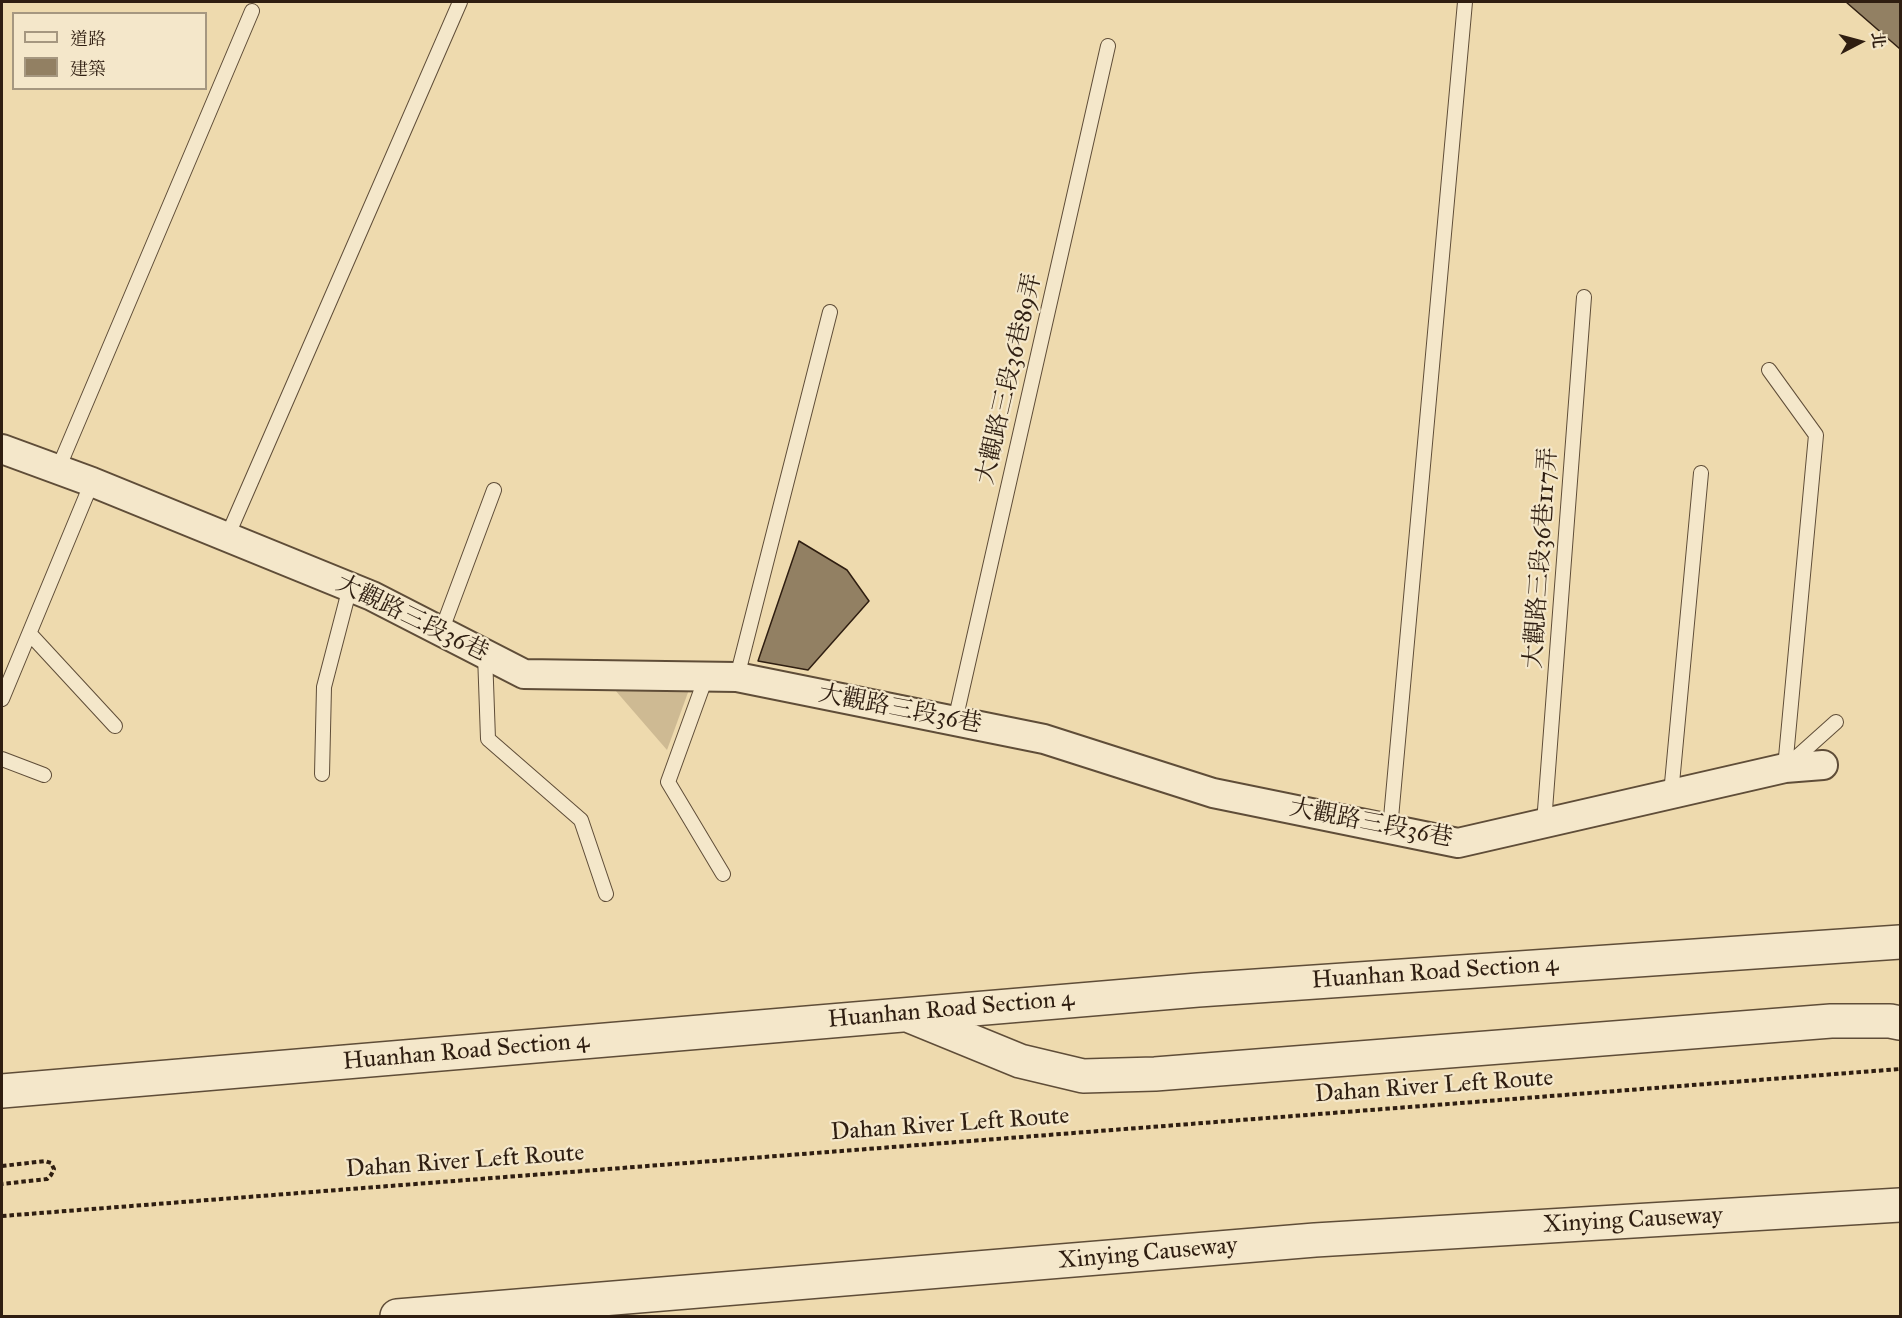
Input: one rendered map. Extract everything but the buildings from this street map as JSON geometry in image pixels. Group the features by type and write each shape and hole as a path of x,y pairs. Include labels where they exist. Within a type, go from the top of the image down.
{"street":[{"name":"大觀路三段36巷","path":"2,449 93,482 372,596 524,674 737,677 1044,739 1213,793 1458,843 1785,768 1823,765"},
{"name":"Huanhan Road Section 4","path":"2,1091 1209,989 1900,942"},
{"path":"906,1014 1020,1061 1083,1076 1155,1074 1831,1021 1900,1023"},
{"name":"Xinying Causeway","path":"397,1317 1315,1240 1900,1205"}],"lane":[{"path":"227,537 460,2"},
{"path":"1390,829 1465,2"},
{"path":"58,469 252,10"},
{"name":"大觀路三段36巷89弄","path":"955,721 1108,46"},
{"name":"大觀路三段36巷117弄","path":"1544,823 1584,297"},
{"path":"737,677 830,312"},
{"path":"1769,370 1816,435 1785,768"},
{"path":"1671,794 1701,473"},
{"path":"2,699 93,482"},
{"path":"441,632 494,490"},
{"path":"322,774 324,687 350,587"},
{"path":"30,634 115,726"},
{"path":"485,654 488,739 581,820 606,894"},
{"path":"706,677 668,782 723,874"},
{"path":"1785,768 1836,722"},
{"path":"2,759 44,775"}],"path":[{"name":"Dahan River Left Route","path":"2,1216 1900,1069"},
{"path":"2,1166 45,1161 51,1163 54,1169 47,1179 2,1184"}],"shaded area":[{"path":"690,687 667,750 615,690"}]}
